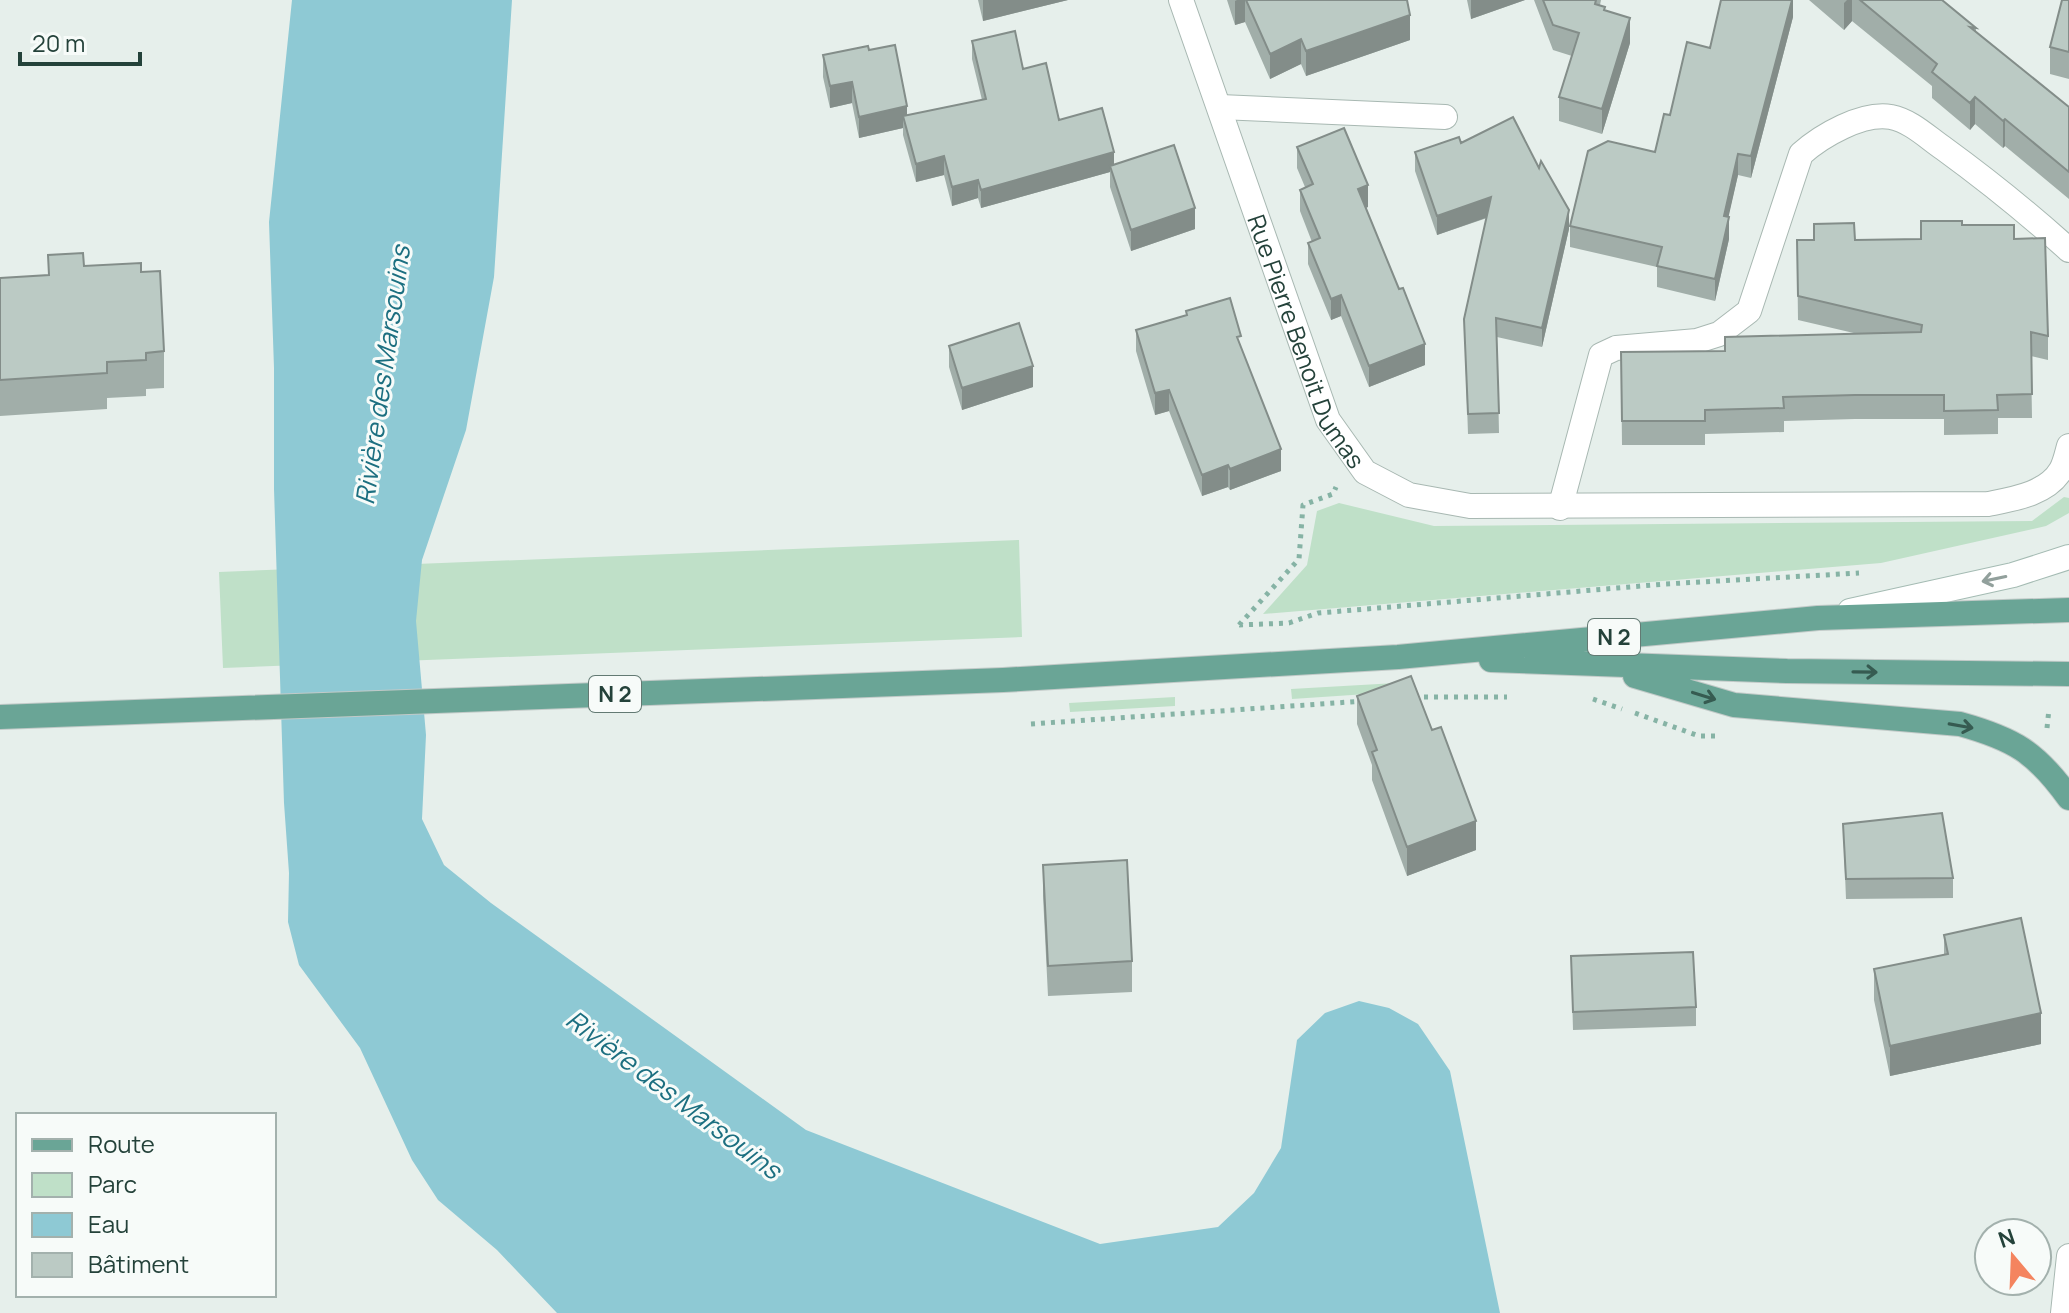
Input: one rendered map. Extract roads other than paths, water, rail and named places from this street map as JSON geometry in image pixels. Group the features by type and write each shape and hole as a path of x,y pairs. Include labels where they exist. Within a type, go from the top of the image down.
{"main road":[{"name":"N 2","path":"0,717 1003,680 1409,656 1818,618 2069,610"},
{"name":"N 2","path":"1409,656 1602,666 2069,674"},
{"path":"1602,666 1734,705 1960,724 1997,734 2030,753 2052,774 2069,798"}],"street":[{"name":"Rue Pierre Benoit Dumas","path":"1181,0 1328,420 1365,472 1409,495 1470,506 1560,508 1988,504 2031,493 2054,479 2062,469 2069,446"},
{"path":"1220,107 1445,117"},
{"path":"1560,508 1601,355 1616,348 1697,341 1719,334 1749,311 1801,154 1815,141 1836,129 1886,116 1905,120 1981,175 2069,250"},
{"path":"1818,618 2013,575 2069,557"},
{"path":"2063,1313 2069,1256"}],"water":[{"name":"Rivière des Marsouins","path":"292,0 512,0 494,277 466,430 422,560 416,621 426,735 422,819 444,865 491,903 806,1130 1100,1244 1218,1227 1254,1193 1281,1148 1297,1040 1325,1013 1359,1001 1389,1008 1418,1024 1450,1071 1500,1313 557,1313 497,1250 438,1200 412,1160 360,1048 299,965 288,922 269,222"}]}
